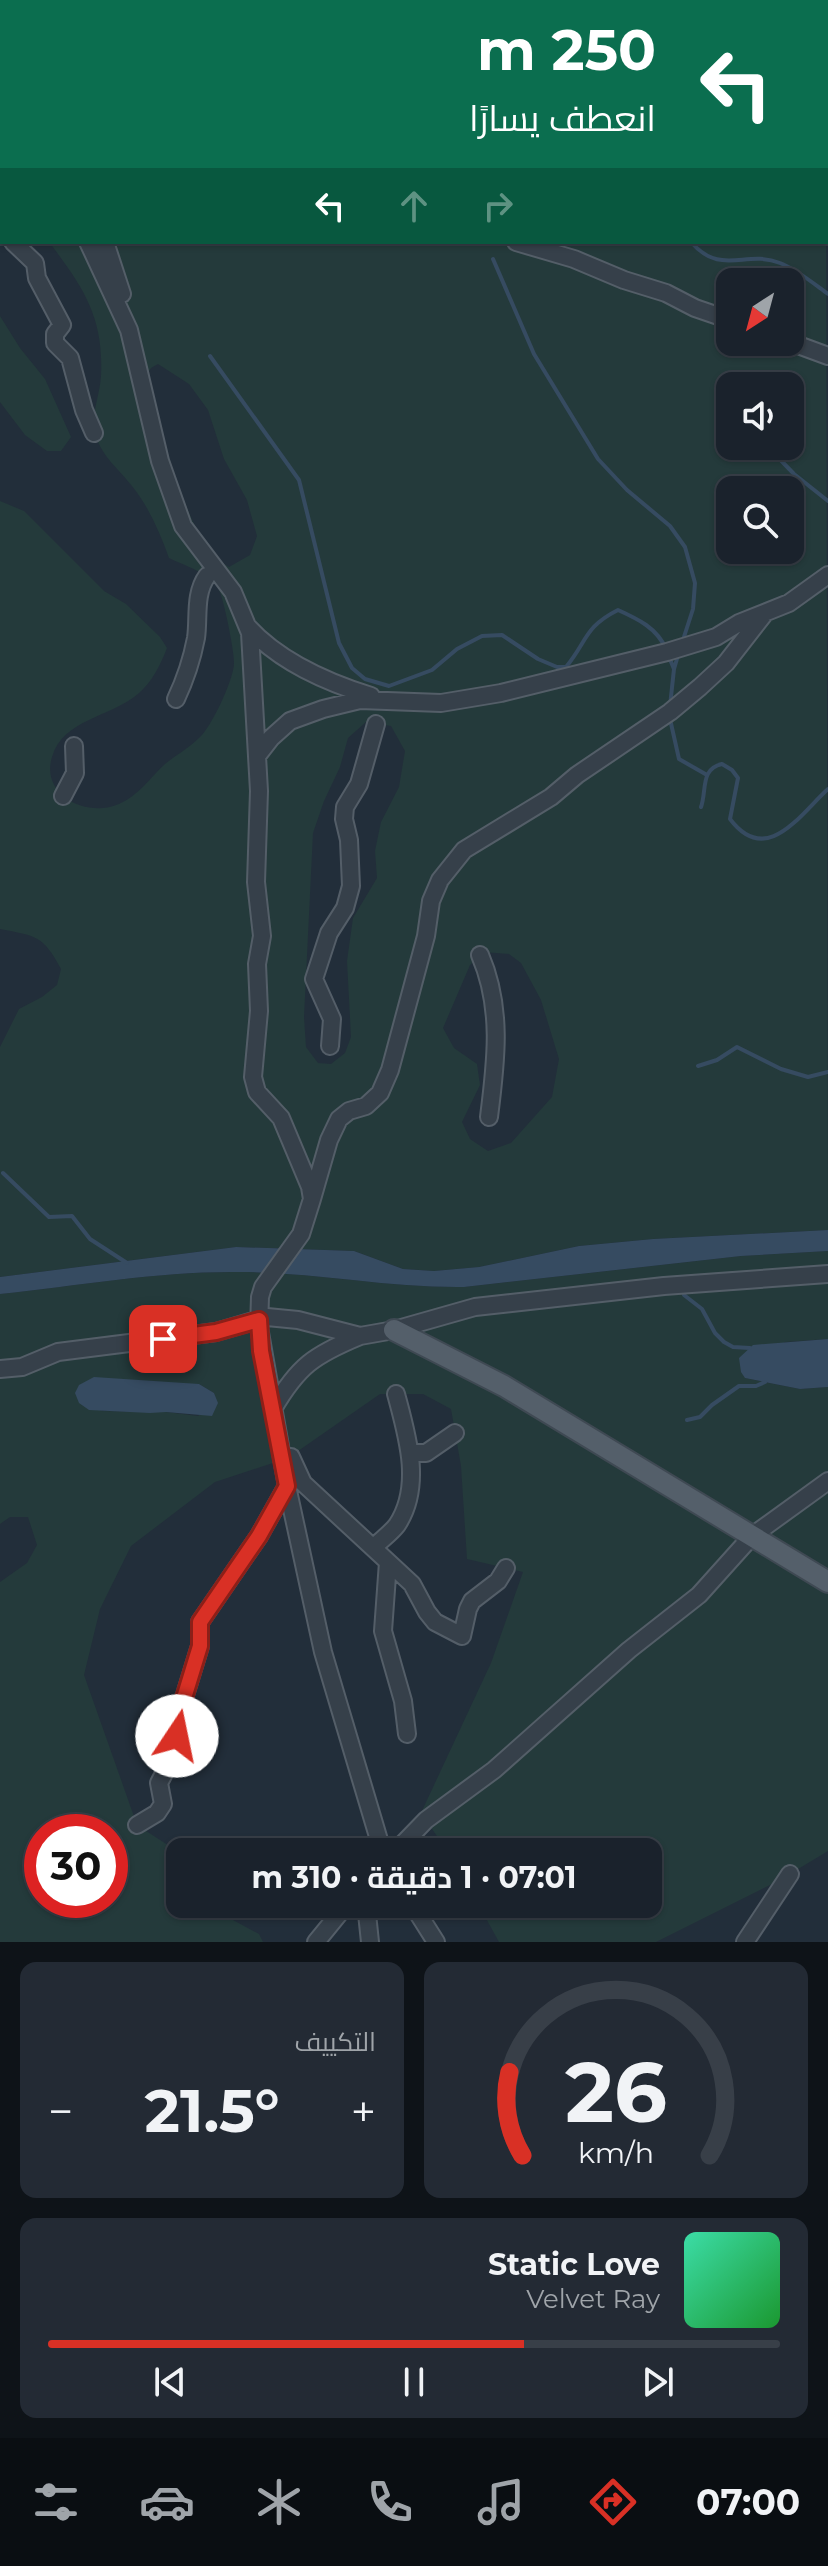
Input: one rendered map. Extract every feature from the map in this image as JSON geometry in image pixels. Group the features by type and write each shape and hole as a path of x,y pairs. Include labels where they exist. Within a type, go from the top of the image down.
{"main road":[{"path":"394,1330 504,1386 828,1582"}],"street":[{"path":"15,244 35,263 37,278 62,325 55,334 55,343 70,358 84,410 94,433"},
{"path":"89,244 129,330 160,461 183,526 233,592 248,627 253,661 259,791 256,882 262,936 257,964 259,1011 253,1077 257,1092 281,1118 310,1187 312,1199"},
{"path":"106,244 123,299 122,317"},
{"path":"523,244 574,259 716,315"},
{"path":"804,347 828,356"},
{"path":"257,756 290,721 323,709 360,700 441,703 559,680 716,637 739,623 789,603 828,575"},
{"path":"176,699 186,678 196,640 199,592 207,576"},
{"path":"378,1838 323,1652 287,1486 261,1351 259,1320 263,1287 301,1234 329,1140 339,1119 349,1111 366,1106 380,1093 390,1070 426,936 431,901 440,880 464,850 551,797 577,775 670,712 726,663 765,613"},
{"path":"248,627 265,645 294,663 354,691 388,702"},
{"path":"330,1046 332,1019 314,979 329,933 345,908 351,886 345,807 359,784 376,724"},
{"path":"63,796 75,773 74,746"},
{"path":"480,955 497,1025 497,1061 489,1117"},
{"path":"273,1409 304,1365 320,1354 360,1336 394,1330 475,1307 664,1286 828,1274"},
{"path":"0,1369 22,1367 58,1352 216,1332 267,1317 298,1320 360,1336"},
{"path":"374,1547 396,1527 409,1497 410,1453 396,1394"},
{"path":"410,1453 426,1453 455,1433"},
{"path":"291,1457 303,1483 412,1584 435,1622 462,1636 472,1601 498,1581 506,1568"},
{"path":"409,1838 426,1820 494,1770 629,1650 699,1595 752,1536 828,1481"},
{"path":"137,1825 157,1813 163,1804 159,1783 169,1764 181,1708 200,1646 200,1622 259,1536 287,1486"},
{"path":"388,1562 383,1631 403,1701 407,1734"},
{"path":"745,1942 790,1874"},
{"path":"316,1942 336,1918"},
{"path":"367,1918 370,1942"},
{"path":"421,1918 436,1942"}],"green space":[{"path":"50,244 826,244 828,1230 579,1246 479,1267 434,1271 403,1269 354,1251 236,1247 0,1277 0,1047 19,1009 57,985 61,969 49,949 37,939 0,929 0,501 24,511 104,591 126,604 167,648 155,673 138,694 77,726 58,744 50,771 53,783 69,800 81,806 107,808 126,801 138,791 204,732 227,690 234,662 219,590 204,575 169,558 144,503 99,445 94,423 100,383 99,336 81,289","holes":["158,364 189,384 208,410 224,459 247,500 257,536 250,555 229,567 213,554 199,534 177,481 145,378 151,368","366,722 391,726 405,751 399,787 381,822 375,851 377,878 353,918 347,961 351,1037 345,1053 331,1064 318,1063 306,1047 304,1017 313,833 340,767 348,738","483,952 509,954 521,963 541,1000 559,1059 552,1097 511,1143 488,1151 470,1139 462,1122 480,1085 477,1064 454,1048 443,1028 470,965"]},
{"path":"0,316 45,379 71,437 61,451 47,451 25,435 0,402"},
{"path":"828,1251 828,1339 785,1342 745,1378 800,1389 828,1387 828,1851 780,1880 656,1942 499,1942 486,1918 662,1918 662,1838 438,1838 421,1813 491,1663 523,1572 467,1559 461,1466 451,1409 423,1394 380,1394 288,1458 215,1482 131,1546 100,1609 84,1675 137,1825 166,1844 166,1918 229,1918 259,1934 263,1942 0,1942 0,1582 27,1563 37,1545 28,1517 10,1517 0,1524 0,1294 145,1277 232,1272 464,1287 741,1256","holes":["199,1384 214,1393 217,1403 198,1416 100,1411"]}],"water":[{"path":"828,1230 828,1251 741,1256 464,1287 232,1272 145,1277 0,1294 0,1277 236,1247 354,1251 403,1269 434,1271 479,1267 579,1246"},
{"path":"828,1339 828,1387 800,1389 745,1378 741,1372 739,1358 753,1345"},
{"path":"94,1377 199,1384 214,1393 218,1403 212,1416 89,1410 79,1403 75,1393 79,1385"}],"waterway":[{"path":"693,244 713,258 780,263 828,294"},
{"path":"493,259 534,354 598,459 627,490 670,526 685,547 695,583 693,609 682,643"},
{"path":"210,356 299,480 339,643 352,668 365,679 389,686 432,670 457,649 482,636 502,635 538,659 557,667 566,667 592,629 618,610 652,630 666,649"},
{"path":"780,460 828,501"},
{"path":"670,706 679,652"},
{"path":"669,657 674,669"},
{"path":"670,719 679,759 707,775"},
{"path":"701,807 707,775 722,764 738,778 730,819 744,833 757,838 770,837 783,831 828,789"},
{"path":"698,1066 717,1060 737,1047 781,1069 808,1077 828,1072"},
{"path":"3,1173 49,1217 72,1216 90,1239 127,1263"},
{"path":"684,1295 702,1309 715,1333 724,1342 733,1347 750,1348"},
{"path":"687,1420 700,1417 739,1386 756,1386 765,1382"}],"route":[{"path":"163,1339 216,1332 259,1320 261,1351 287,1486 259,1536 200,1622 200,1646 181,1708 177,1736"}]}
